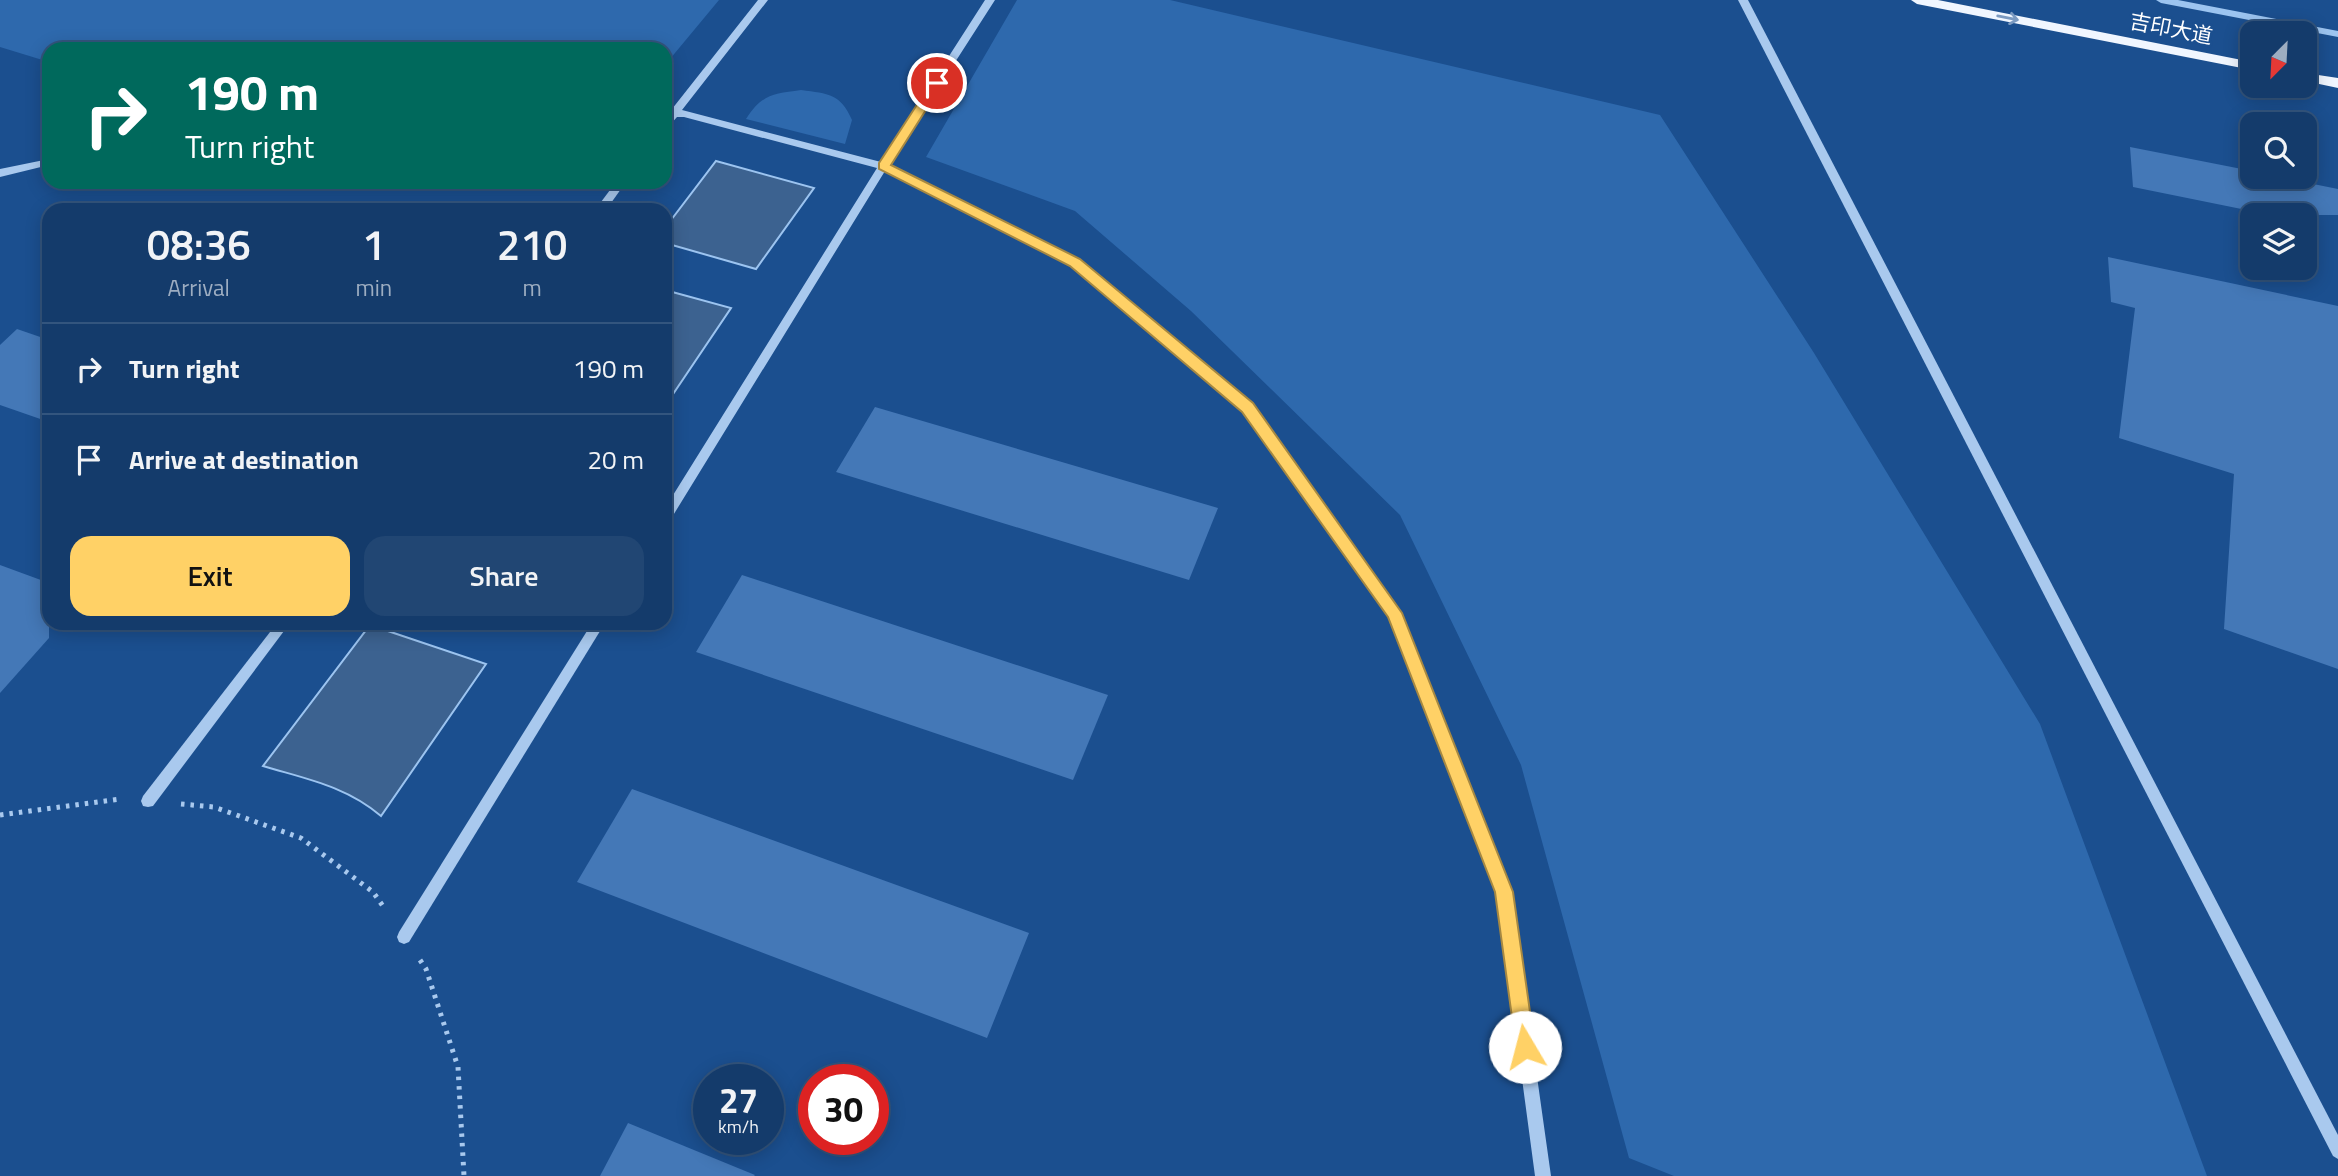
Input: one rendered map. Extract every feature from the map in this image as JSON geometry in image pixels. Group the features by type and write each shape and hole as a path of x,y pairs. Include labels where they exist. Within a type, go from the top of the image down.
{"main road":[{"name":"吉印大道","path":"1917,0 2240,64"},
{"path":"2317,79 2338,83"}],"street":[{"path":"672,111 763,0"},
{"path":"672,507 883,166 990,0"},
{"path":"1743,0 2338,1151"},
{"path":"672,113 883,166 1075,262 1247,408 1394,613 1504,892 1543,1176"},
{"path":"0,173 42,164"},
{"path":"148,801 280,630"},
{"path":"404,937 595,630"}],"path":[{"path":"0,815 115,798 214,807 301,838 373,892 426,969 458,1067 464,1176"}],"shaded area":[{"path":"0,0 719,0 672,57 672,42 42,42 42,60 0,47"},
{"path":"1017,0 1170,0 1660,115 1814,353 2040,724 2207,1176 1674,1176 1629,1158 1521,765 1400,515 1191,311 1075,211 926,157"},
{"path":"801,90 832,96 843,104 852,120 845,144 746,119 763,100"},
{"path":"716,161 814,188 756,269 672,245 672,219"},
{"path":"672,292 731,308 672,396"},
{"path":"366,630 385,630 486,664 381,816 340,790 263,766"}],"building":[{"path":"2130,147 2240,169 2240,189 2317,189 2317,185 2338,189 2338,215 2317,215 2317,203 2240,203 2240,209 2133,187"},
{"path":"2108,257 2338,306 2338,669 2224,629 2234,474 2119,438 2135,308 2111,302"},
{"path":"17,329 42,338 42,420 0,405 0,345"},
{"path":"875,407 1218,508 1189,580 836,472"},
{"path":"0,565 42,580 42,630 49,630 49,638 0,693"},
{"path":"742,575 1108,695 1073,780 696,652"},
{"path":"632,789 1029,933 987,1038 577,882"},
{"path":"628,1123 693,1150 693,1155 706,1155 755,1175 754,1176 600,1176"}],"waterway":[{"path":"2161,0 2338,34"}],"route":[{"path":"937,83 883,166 1075,262 1247,408 1394,613 1504,892 1525,1047"}]}
